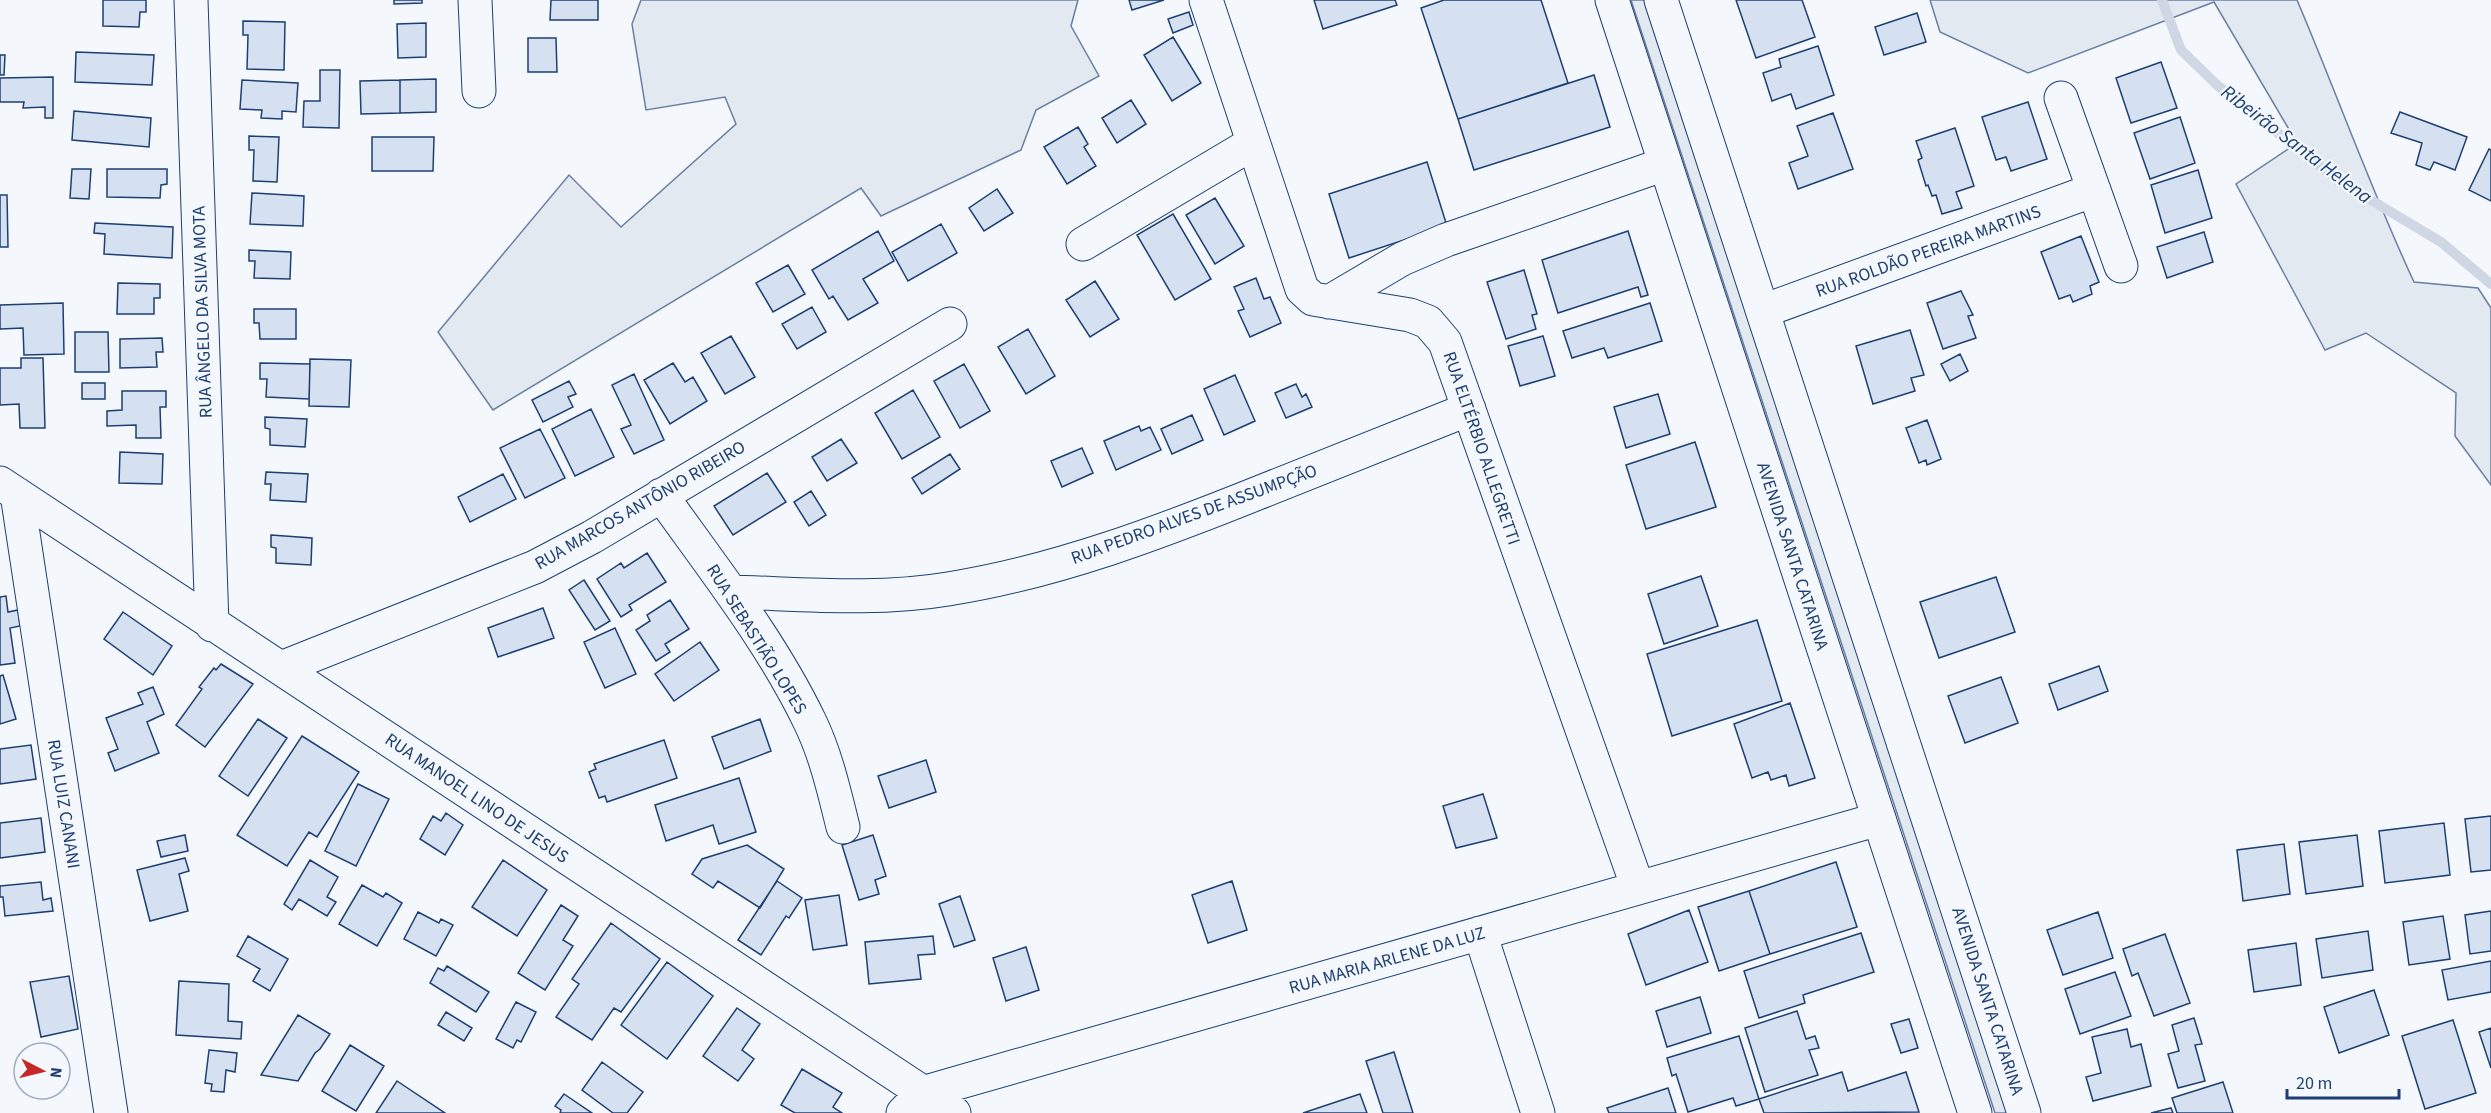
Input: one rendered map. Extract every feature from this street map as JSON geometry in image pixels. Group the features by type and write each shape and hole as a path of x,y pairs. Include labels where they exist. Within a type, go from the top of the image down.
{"street":[{"name":"RUA ÂNGELO DA SILVA MOTA","path":"191,0 212,625"},
{"path":"475,0 479,91"},
{"name":"RUA ELTÉRBIO ALLEGRETTI","path":"1206,0 1302,289 1313,299 1410,315 1428,322 1445,342 1638,888"},
{"name":"AVENIDA SANTA CATARINA","path":"1612,0 1975,1113"},
{"name":"AVENIDA SANTA CATARINA","path":"1661,0 2024,1113"},
{"path":"2061,98 2121,266"},
{"path":"1083,244 1253,143"},
{"path":"1329,302 1402,259 1435,245 1665,164"},
{"name":"RUA ROLDÃO PEREIRA MARTINS","path":"1763,311 2094,190"},
{"name":"RUA MARCOS ANTÔNIO RIBEIRO","path":"281,668 535,567 592,537 950,324"},
{"name":"RUA PEDRO ALVES DE ASSUMPÇÃO","path":"731,592 867,596 947,590 1030,571 1114,547 1207,514 1469,409"},
{"name":"RUA MANOEL LINO DE JESUS","path":"8,489 212,625 281,668 912,1103 954,1113"},
{"name":"RUA LUIZ CANANI","path":"8,489 111,1113"},
{"name":"RUA SEBASTIÃO LOPES","path":"662,495 731,592 787,678 810,723 828,768 843,827"},
{"name":"RUA MARIA ARLENE DA LUZ","path":"912,1103 1479,933 1879,819"},
{"path":"1479,933 1538,1113"}],"shaded area":[{"path":"641,0 1078,0 1071,26 1099,76 1036,110 1021,150 881,216 861,188 493,410 438,332 569,175 621,227 736,124 725,97 646,110 632,24"},
{"path":"1631,0 1648,0 2013,1113 1995,1113"},
{"path":"1930,0 2297,0 2383,212 2414,282 2478,288 2491,308 2491,485 2455,436 2456,393 2366,333 2325,350 2236,184 2297,143 2214,2 2028,73 1940,32"}],"building":[{"path":"103,0 146,0 146,12 140,12 139,27 103,26"},
{"path":"394,0 422,0 422,3 394,4"},
{"path":"551,0 598,0 598,20 550,20"},
{"path":"1129,0 1164,0 1132,10"},
{"path":"1314,0 1395,0 1397,5 1323,29"},
{"path":"1444,0 1541,0 1568,83 1458,119 1421,8"},
{"path":"1736,0 1802,0 1815,37 1756,58"},
{"path":"1189,12 1193,25 1173,33 1168,19"},
{"path":"1917,13 1926,42 1884,55 1875,27"},
{"path":"243,21 285,22 284,70 247,69 248,35 243,35"},
{"path":"426,23 426,57 398,58 397,24"},
{"path":"1173,37 1201,83 1172,101 1144,55"},
{"path":"528,38 556,38 557,72 528,72"},
{"path":"1818,46 1834,95 1796,109 1791,94 1772,101 1763,73 1781,67 1779,59"},
{"path":"76,52 154,55 152,85 75,82"},
{"path":"0,55 5,55 4,75 0,75"},
{"path":"2161,62 2177,108 2131,123 2116,78"},
{"path":"320,70 340,70 339,128 303,127 304,101 320,101"},
{"path":"1594,75 1610,127 1474,170 1458,119"},
{"path":"53,77 53,118 45,118 45,107 23,108 24,102 0,102 0,78"},
{"path":"436,79 436,112 400,113 400,80"},
{"path":"242,80 298,83 296,112 282,111 282,119 261,118 262,110 240,109"},
{"path":"400,80 400,113 361,114 360,81"},
{"path":"1131,100 1146,124 1117,143 1102,118"},
{"path":"2028,102 2047,159 2011,171 2006,157 1996,160 1982,117"},
{"path":"74,111 151,118 149,147 72,140"},
{"path":"2400,112 2467,137 2455,170 2434,162 2430,170 2416,165 2422,143 2391,133"},
{"path":"1833,113 1853,169 1798,189 1789,163 1808,156 1797,126"},
{"path":"2180,117 2195,163 2150,179 2134,133"},
{"path":"1078,127 1088,144 1084,147 1096,166 1067,184 1044,147"},
{"path":"1955,128 1974,186 1956,192 1962,208 1942,214 1936,195 1932,196 1928,185 1926,186 1918,160 1922,158 1916,141"},
{"path":"249,136 279,137 277,182 253,181 254,150 249,150"},
{"path":"372,137 434,137 433,171 372,171"},
{"path":"2489,149 2491,150 2491,201 2469,190"},
{"path":"1427,162 1447,226 1349,258 1329,194"},
{"path":"72,169 91,169 89,199 70,198"},
{"path":"107,169 167,169 167,184 161,185 160,198 107,197"},
{"path":"2198,170 2212,218 2165,233 2151,185"},
{"path":"997,189 1013,213 984,231 969,208"},
{"path":"252,193 304,196 303,226 250,224"},
{"path":"0,195 7,195 8,247 0,247"},
{"path":"1215,198 1244,246 1215,264 1186,215"},
{"path":"1173,214 1211,279 1175,300 1137,235"},
{"path":"95,223 173,227 172,258 104,254 105,234 94,233"},
{"path":"941,224 957,253 908,281 892,252"},
{"path":"878,231 894,261 863,279 878,303 848,320 833,296 829,299 812,270"},
{"path":"1628,231 1648,295 1641,297 1638,287 1558,313 1542,260"},
{"path":"2204,232 2213,262 2167,278 2157,247"},
{"path":"2081,236 2099,282 2090,286 2092,294 2073,302 2070,295 2059,299 2041,252"},
{"path":"249,250 291,252 290,279 254,278 255,261 249,261"},
{"path":"788,265 805,294 773,312 756,283"},
{"path":"1524,270 1537,314 1532,315 1536,329 1506,339 1487,282"},
{"path":"1256,278 1264,299 1270,297 1281,323 1250,337 1238,311 1244,309 1234,287"},
{"path":"1095,281 1119,319 1090,337 1066,300"},
{"path":"118,283 160,284 160,298 154,298 154,314 117,314"},
{"path":"1961,291 1973,315 1968,316 1976,338 1943,349 1927,303"},
{"path":"63,303 64,354 24,355 23,328 0,329 0,305"},
{"path":"1650,303 1662,341 1608,358 1604,348 1572,358 1563,331"},
{"path":"812,307 826,332 797,349 782,324"},
{"path":"254,309 296,309 296,339 260,339 259,323 254,323"},
{"path":"1028,329 1055,376 1026,394 998,347"},
{"path":"1910,330 1924,375 1911,378 1915,391 1873,404 1856,346"},
{"path":"75,332 108,332 109,372 75,372"},
{"path":"731,336 755,377 725,394 701,353"},
{"path":"1543,336 1555,376 1520,386 1508,346"},
{"path":"162,338 163,352 156,352 157,367 120,368 120,339"},
{"path":"1960,354 1968,371 1950,381 1941,364"},
{"path":"21,358 43,358 45,428 20,428 19,404 0,405 0,368 21,368"},
{"path":"310,359 351,360 349,407 309,406"},
{"path":"260,363 310,364 309,399 266,397 267,379 260,379"},
{"path":"673,363 685,382 693,377 707,401 670,424 644,380"},
{"path":"964,364 990,411 960,428 934,381"},
{"path":"634,374 664,440 634,454 621,429 631,425 612,385"},
{"path":"1235,375 1255,421 1224,435 1204,389"},
{"path":"569,381 576,394 568,397 573,407 543,422 532,400"},
{"path":"82,383 105,383 105,399 82,399"},
{"path":"1296,384 1302,397 1306,394 1312,407 1286,418 1275,393"},
{"path":"913,390 940,437 902,459 875,413"},
{"path":"122,391 166,391 166,407 160,407 161,438 136,438 136,425 107,426 107,411 122,410"},
{"path":"1658,394 1670,434 1626,448 1614,407"},
{"path":"591,409 614,457 575,476 552,429"},
{"path":"1192,415 1203,440 1172,454 1161,429"},
{"path":"265,417 307,419 305,447 270,445 270,429 265,428"},
{"path":"1927,420 1941,459 1927,465 1926,460 1919,463 1906,428"},
{"path":"1139,426 1141,431 1150,427 1161,450 1116,470 1104,441"},
{"path":"540,429 565,478 525,498 500,448"},
{"path":"841,439 857,463 827,481 812,457"},
{"path":"1695,442 1716,507 1646,529 1626,465"},
{"path":"1082,448 1093,473 1062,487 1051,461"},
{"path":"120,452 163,454 162,484 119,483"},
{"path":"950,454 960,469 922,494 912,478"},
{"path":"266,472 308,474 306,502 270,500 271,484 265,484"},
{"path":"767,473 786,502 733,535 714,506"},
{"path":"503,474 516,499 470,522 458,497"},
{"path":"811,491 826,515 809,526 794,502"},
{"path":"271,535 312,538 311,565 276,563 276,548 271,547"},
{"path":"647,553 666,582 629,605 632,610 621,617 597,579 621,563 624,568"},
{"path":"1701,576 1718,626 1664,644 1648,594"},
{"path":"1996,577 2015,632 1939,658 1920,602"},
{"path":"584,580 610,621 595,630 569,590"},
{"path":"6,596 8,612 18,610 20,626 10,628 15,663 0,665 0,597"},
{"path":"670,600 689,629 665,644 670,652 656,661 636,630 650,621 647,615"},
{"path":"543,608 554,638 498,657 488,628"},
{"path":"123,612 172,646 153,675 104,639"},
{"path":"1757,620 1782,701 1672,736 1647,654"},
{"path":"615,628 636,674 605,688 584,642"},
{"path":"700,642 719,670 674,701 655,674"},
{"path":"221,664 253,684 205,747 176,725 202,689 199,687 214,668 216,670"},
{"path":"2099,666 2108,691 2058,710 2049,684"},
{"path":"3,675 16,719 0,724 0,676"},
{"path":"2001,677 2018,723 1965,743 1948,696"},
{"path":"153,687 164,714 147,722 159,753 115,771 108,753 118,749 106,718 143,704 138,693"},
{"path":"1790,703 1815,778 1789,786 1786,775 1771,780 1768,772 1752,778 1734,724"},
{"path":"258,719 287,738 248,796 219,776"},
{"path":"760,719 771,751 724,769 712,737"},
{"path":"302,736 359,772 317,837 309,832 287,866 237,835"},
{"path":"664,740 677,778 607,802 605,796 599,798 589,772 596,769 594,764"},
{"path":"31,745 36,779 0,784 0,749"},
{"path":"926,760 936,792 889,808 878,776"},
{"path":"739,778 756,832 719,844 713,825 666,841 655,805"},
{"path":"358,784 389,799 356,866 325,851"},
{"path":"1483,794 1497,838 1456,848 1443,806"},
{"path":"446,813 463,825 445,855 420,839 433,816 441,821"},
{"path":"2491,816 2491,870 2471,872 2465,819"},
{"path":"41,818 45,852 0,858 0,823"},
{"path":"2444,823 2450,875 2385,883 2379,831"},
{"path":"185,835 188,851 161,857 157,841"},
{"path":"873,835 886,876 875,880 879,894 859,900 842,845"},
{"path":"2357,835 2363,886 2306,894 2299,842"},
{"path":"2284,844 2290,894 2243,901 2237,850"},
{"path":"747,845 784,869 760,908 718,881 713,888 692,874 702,859"},
{"path":"185,858 189,871 179,874 188,911 150,921 137,870"},
{"path":"310,860 338,877 327,897 336,902 327,916 299,899 292,910 284,904"},
{"path":"503,860 547,890 517,936 472,907"},
{"path":"1836,862 1857,927 1770,954 1749,891"},
{"path":"777,881 802,898 789,918 786,916 761,955 738,940"},
{"path":"1232,881 1247,930 1208,943 1192,895"},
{"path":"41,882 43,900 51,898 53,911 5,916 3,897 0,897 0,886"},
{"path":"362,885 383,897 386,893 402,903 377,946 339,924"},
{"path":"1749,891 1770,954 1719,971 1698,907"},
{"path":"839,895 847,945 813,950 805,900"},
{"path":"960,896 975,940 954,947 939,904"},
{"path":"561,905 578,916 563,940 573,946 545,990 518,973"},
{"path":"1689,910 1708,962 1646,985 1628,934"},
{"path":"2491,911 2491,951 2470,954 2465,915"},
{"path":"418,912 439,923 441,919 453,925 436,956 404,939"},
{"path":"2098,912 2113,958 2063,975 2047,930"},
{"path":"2443,916 2450,959 2409,965 2403,922"},
{"path":"611,923 660,959 621,1012 614,1008 592,1040 556,1017 579,984 572,979"},
{"path":"2368,931 2373,970 2322,978 2316,939"},
{"path":"1861,933 1874,972 1803,995 1805,1003 1759,1018 1744,971"},
{"path":"2165,934 2190,1003 2154,1016 2138,973 2132,976 2123,949"},
{"path":"248,936 288,959 270,991 253,981 260,969 237,956"},
{"path":"933,936 935,954 918,955 921,979 869,984 865,942"},
{"path":"2296,943 2301,985 2254,992 2248,950"},
{"path":"1026,947 1039,990 1006,1001 993,958"},
{"path":"2491,961 2491,992 2448,1000 2442,970"},
{"path":"667,962 713,996 667,1059 621,1025"},
{"path":"447,966 489,992 476,1012 430,983 438,968 444,971"},
{"path":"2115,972 2131,1016 2080,1034 2065,989"},
{"path":"69,976 78,1029 41,1037 30,982"},
{"path":"179,981 229,984 228,1021 242,1022 241,1039 176,1035"},
{"path":"2374,990 2389,1035 2339,1053 2324,1007"},
{"path":"1700,997 1711,1033 1667,1047 1656,1011"},
{"path":"516,1002 536,1012 521,1042 517,1040 513,1048 496,1039"},
{"path":"737,1008 760,1024 742,1050 754,1059 738,1081 703,1056"},
{"path":"1797,1011 1806,1039 1815,1036 1819,1048 1809,1050 1818,1075 1765,1092 1745,1028"},
{"path":"446,1012 472,1028 464,1041 438,1025"},
{"path":"298,1015 330,1034 298,1081 261,1075"},
{"path":"2194,1018 2202,1044 2195,1045 2205,1081 2178,1088 2168,1054 2179,1051 2172,1025"},
{"path":"1909,1019 1918,1048 1901,1053 1891,1024"},
{"path":"2453,1020 2476,1093 2425,1109 2402,1036"},
{"path":"2491,1028 2491,1068 2479,1032"},
{"path":"2127,1029 2131,1047 2141,1044 2151,1086 2093,1101 2086,1077 2101,1073 2092,1037"},
{"path":"1739,1036 1759,1099 1736,1106 1733,1098 1688,1112 1676,1074 1672,1076 1667,1058"},
{"path":"350,1045 384,1066 356,1111 322,1091"},
{"path":"209,1050 237,1053 235,1072 226,1070 224,1092 211,1091 212,1084 205,1083"},
{"path":"1394,1052 1413,1113 1383,1113 1366,1061"},
{"path":"602,1062 643,1092 627,1113 613,1113 582,1090"},
{"path":"802,1069 842,1093 833,1107 842,1113 795,1113 781,1105"},
{"path":"1842,1072 1848,1091 1906,1072 1919,1112 1764,1113 1759,1099"},
{"path":"397,1081 445,1113 376,1113"},
{"path":"2223,1082 2233,1113 2177,1113 2172,1098"},
{"path":"1668,1088 1676,1113 1609,1113 1607,1108"},
{"path":"564,1094 592,1113 560,1113 561,1110 555,1106"},
{"path":"1360,1094 1367,1113 1303,1113"},
{"path":"2171,1108 2173,1113 2151,1113"}],"waterway":[{"name":"Ribeirão Santa Helena","path":"2162,0 2181,50 2217,85 2339,181 2441,242 2491,284"}]}
